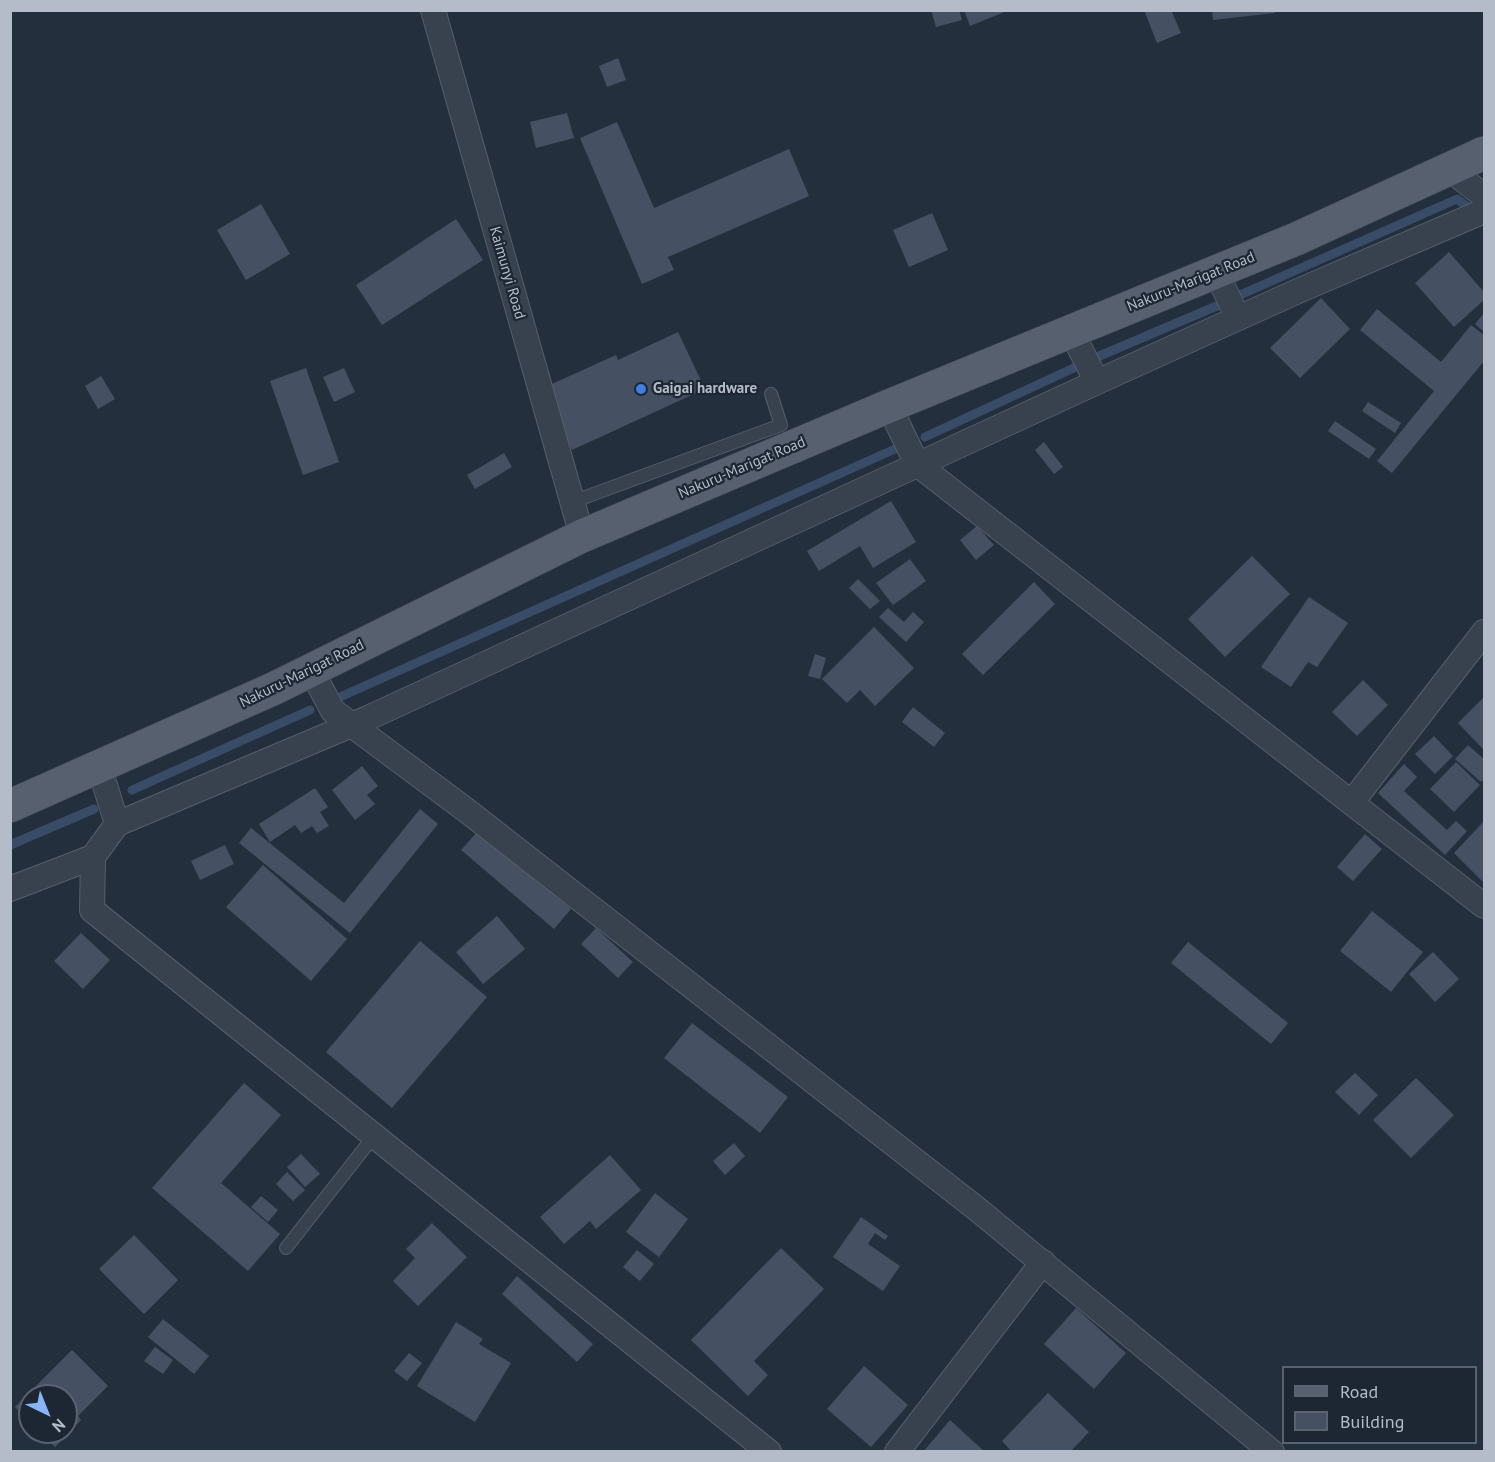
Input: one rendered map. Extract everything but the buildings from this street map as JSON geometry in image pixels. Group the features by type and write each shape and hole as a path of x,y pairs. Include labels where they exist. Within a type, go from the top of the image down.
{"main road":[{"name":"Nakuru-Marigat Road","path":"10,806 275,688 582,536 889,406 1296,239 1485,153"}],"street":[{"name":"Kaimunyi Road","path":"433,10 582,536"},
{"path":"1449,168 1485,195"},
{"path":"10,889 93,857 117,824 353,724 1238,318 1485,211"},
{"path":"1216,272 1238,318"},
{"path":"1071,331 1097,382"},
{"path":"889,406 917,464 1485,906"},
{"path":"1352,802 1485,632"},
{"path":"311,670 333,711 484,824 1043,1262 1272,1452"},
{"path":"99,766 117,824"},
{"path":"93,857 92,910 769,1452"},
{"path":"897,1452 1043,1262"}],"lane":[{"path":"572,502 781,425 771,394"},
{"path":"286,1248 374,1136"}],"waterway":[{"path":"1240,295 1457,199 1472,210"},
{"path":"1097,357 1219,305"},
{"path":"925,437 1078,366"},
{"path":"340,697 895,449"},
{"path":"132,790 310,710"},
{"path":"10,845 94,809"}],"place":[{"name":"Gaigai hardware","path":"641,389"}]}
